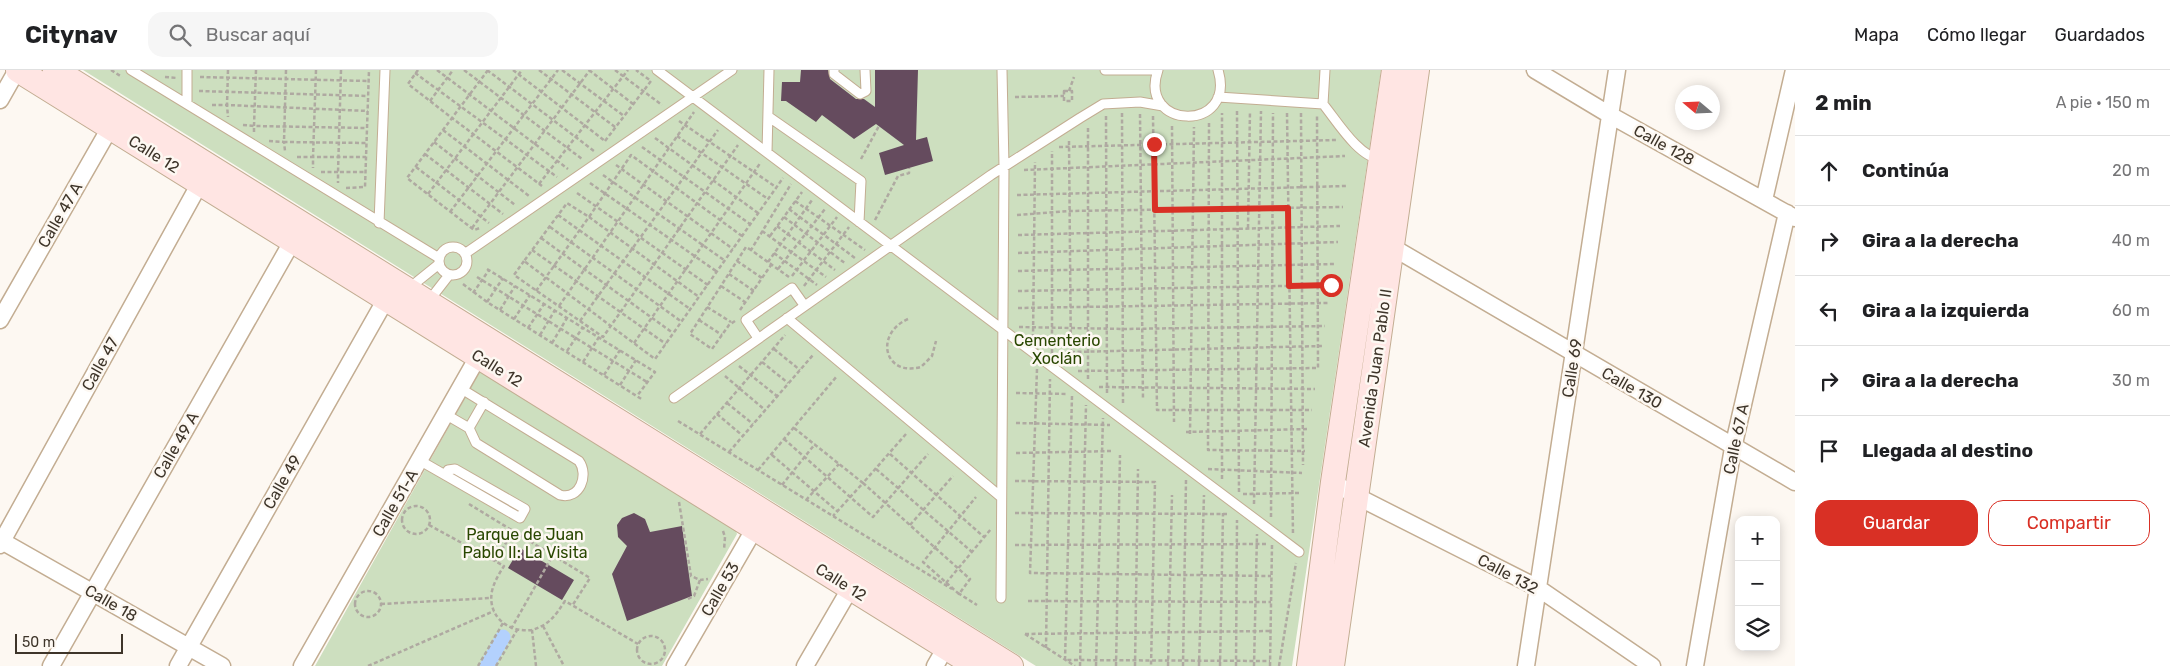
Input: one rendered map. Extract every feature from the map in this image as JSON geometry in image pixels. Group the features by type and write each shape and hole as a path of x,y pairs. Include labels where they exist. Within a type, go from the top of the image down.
{"street":[{"path":"0,100 18,70"},
{"name":"Calle 12","path":"18,70 115,119 759,520 979,660"},
{"name":"Calle 12","path":"55,70 115,119 200,183 298,232"},
{"name":"Avenida Juan Pablo II","path":"1332,666 1392,247 1394,70"},
{"name":"Avenida Juan Pablo II","path":"1309,666 1333,482 1392,159 1418,70"},
{"name":"Calle 128","path":"1535,70 1610,115 1791,216"},
{"name":"Calle 69","path":"1526,666 1617,70"},
{"path":"1764,200 1794,70"},
{"name":"Calle 47 A","path":"0,320 115,119"},
{"name":"Calle 47","path":"1,542 200,183"},
{"name":"Calle 67 A","path":"1695,666 1734,448 1791,216"},
{"name":"Calle 49 A","path":"51,666 298,232"},
{"name":"Calle 130","path":"1392,247 1795,482"},
{"name":"Calle 12","path":"397,294 428,302 483,348"},
{"name":"Calle 49","path":"178,666 397,294"},
{"name":"Calle 51-A","path":"302,666 483,348"},
{"name":"Calle 132","path":"1333,482 1356,496 1538,588 1652,666"},
{"name":"Calle 12","path":"759,520 941,656 1011,666"},
{"name":"Calle 53","path":"676,666 759,520"},
{"name":"Calle 18","path":"1,542 222,666"},
{"path":"805,666 850,588"}],"lane":[{"path":"131,70 439,261 441,269 449,274 458,274 465,270 468,261 466,253 462,249 453,246 444,250 439,261 397,294"},
{"path":"187,70 187,103"},
{"path":"379,223 385,70"},
{"path":"657,70 1299,552"},
{"path":"466,253 732,70"},
{"path":"767,152 770,70"},
{"path":"834,70 834,74 860,94 866,91 865,70"},
{"path":"1001,598 1004,166 1002,70"},
{"path":"1105,70 1152,70"},
{"path":"1158,70 1155,87 1158,97 1163,106 1172,113 1182,117 1193,117 1212,107 1221,88 1218,70"},
{"path":"1325,70 1323,104 1358,147 1371,158 1392,159"},
{"path":"1218,97 1323,104"},
{"path":"674,398 1004,166 1103,104 1140,102 1163,106"},
{"path":"769,117 861,182 859,222"},
{"path":"428,302 449,274"},
{"path":"758,338 746,320 792,288 804,305"},
{"path":"787,318 1001,497"},
{"path":"445,414 469,428 476,444 560,495 572,495 581,486 584,473 579,461 460,388"},
{"path":"469,428 484,402"},
{"path":"419,460 445,475 520,518 525,509 455,469 448,470 445,475"}],"path":[{"path":"199,98 200,70"},
{"path":"228,70 228,124"},
{"path":"255,140 256,70"},
{"path":"285,157 286,70"},
{"path":"316,70 313,172 366,172"},
{"path":"341,70 338,188 365,187 369,70"},
{"path":"437,70 570,170"},
{"path":"430,101 453,70"},
{"path":"464,70 583,160"},
{"path":"486,227 474,230 407,178 487,70 595,152"},
{"path":"513,70 607,142 615,128 651,81 636,70"},
{"path":"428,194 522,70"},
{"path":"539,70 615,128"},
{"path":"450,212 558,70"},
{"path":"562,70 624,116"},
{"path":"472,228 589,70 633,104"},
{"path":"615,70 663,105"},
{"path":"539,184 628,70"},
{"path":"543,187 408,84 417,72 438,90 558,178"},
{"path":"200,77 368,81"},
{"path":"1069,91 1074,77"},
{"path":"199,91 368,96"},
{"path":"1069,91 1064,91 1064,101 1070,101"},
{"path":"1069,91 1072,91 1070,101 1073,106"},
{"path":"1015,97 1064,96"},
{"path":"208,105 368,111"},
{"path":"558,306 695,111"},
{"path":"1237,111 1239,495 1299,493"},
{"path":"1248,228 1250,111"},
{"path":"1254,507 1261,111"},
{"path":"1271,518 1273,111"},
{"path":"1287,111 1293,537"},
{"path":"1140,112 1143,400"},
{"path":"1301,112 1303,465"},
{"path":"1122,113 1123,406"},
{"path":"1222,113 1222,483"},
{"path":"1153,114 1157,410 1312,410"},
{"path":"1076,371 1318,368 1320,346 1318,326 1317,115"},
{"path":"1106,116 1108,395"},
{"path":"679,121 776,187"},
{"path":"1209,121 1208,450 1304,451"},
{"path":"236,124 367,128"},
{"path":"861,159 879,126"},
{"path":"1172,126 1174,422"},
{"path":"1194,127 1189,433 1309,429"},
{"path":"1088,128 1088,380"},
{"path":"580,321 719,129"},
{"path":"443,130 530,197"},
{"path":"677,136 768,199"},
{"path":"655,138 758,213"},
{"path":"1059,147 1336,140"},
{"path":"264,141 367,143"},
{"path":"1069,141 1071,367"},
{"path":"434,142 516,206"},
{"path":"699,297 654,265 610,233 589,217 567,203 514,275 603,337 612,326 637,290 654,265 662,253 739,144"},
{"path":"642,147 750,224"},
{"path":"1052,151 1052,352"},
{"path":"425,154 504,215"},
{"path":"536,291 631,155 742,236"},
{"path":"1024,170 1345,156"},
{"path":"293,157 366,157"},
{"path":"634,343 762,161"},
{"path":"1033,338 1035,162"},
{"path":"616,165 733,249"},
{"path":"416,166 490,224"},
{"path":"875,222 898,176 909,173 909,168"},
{"path":"603,175 725,261"},
{"path":"524,261 655,358 784,177"},
{"path":"590,183 717,272"},
{"path":"750,250 792,183"},
{"path":"1017,195 1346,186"},
{"path":"769,236 803,191"},
{"path":"577,193 708,285"},
{"path":"768,262 813,199"},
{"path":"795,201 865,250"},
{"path":"1018,215 1106,210 1343,207"},
{"path":"778,269 826,208"},
{"path":"789,209 855,258"},
{"path":"558,215 690,309"},
{"path":"784,217 846,264"},
{"path":"791,278 837,217"},
{"path":"777,226 837,271"},
{"path":"801,289 850,226"},
{"path":"1018,234 1340,226"},
{"path":"550,227 682,322"},
{"path":"762,231 828,278"},
{"path":"541,238 673,333"},
{"path":"1018,253 1338,242"},
{"path":"772,265 712,349 690,334 746,247 796,281"},
{"path":"532,250 666,344"},
{"path":"774,253 818,285"},
{"path":"737,261 762,278"},
{"path":"1018,271 1334,264"},
{"path":"473,292 488,269 655,372 637,396"},
{"path":"729,274 754,291"},
{"path":"477,277 647,382"},
{"path":"487,302 502,278"},
{"path":"463,284 487,302 643,400"},
{"path":"1018,291 1331,285"},
{"path":"500,310 516,286"},
{"path":"721,286 745,302"},
{"path":"514,318 530,295"},
{"path":"1018,308 1328,303"},
{"path":"528,328 544,304"},
{"path":"707,307 732,323"},
{"path":"540,335 555,310"},
{"path":"552,343 567,318"},
{"path":"908,319 894,328 887,341 887,352 894,362 906,368 921,367 932,356 936,341"},
{"path":"699,320 722,335"},
{"path":"1019,327 1142,329 1325,326"},
{"path":"567,352 582,327"},
{"path":"700,434 788,331"},
{"path":"583,362 599,337"},
{"path":"1071,352 1320,346"},
{"path":"773,349 800,370"},
{"path":"604,375 620,350"},
{"path":"728,452 814,354"},
{"path":"620,385 636,360"},
{"path":"762,362 788,383"},
{"path":"739,366 777,396"},
{"path":"1037,368 1030,573 1272,576"},
{"path":"758,470 838,375"},
{"path":"724,376 765,410"},
{"path":"1046,648 1050,378"},
{"path":"1097,387 1315,389"},
{"path":"1016,393 1072,394 1064,660"},
{"path":"727,403 753,424"},
{"path":"1080,666 1086,405"},
{"path":"717,414 743,436"},
{"path":"1096,666 1103,418"},
{"path":"678,421 945,583"},
{"path":"1016,423 1112,425"},
{"path":"794,428 863,483 970,579 959,594"},
{"path":"833,516 906,434"},
{"path":"784,439 872,517 928,454"},
{"path":"782,484 815,444"},
{"path":"1016,453 1113,451"},
{"path":"889,453 984,537"},
{"path":"771,454 837,511"},
{"path":"1116,666 1120,455"},
{"path":"806,500 839,464"},
{"path":"876,469 972,552"},
{"path":"1134,666 1138,469"},
{"path":"1204,469 1302,473"},
{"path":"910,525 953,476"},
{"path":"1183,666 1186,480"},
{"path":"1015,482 1154,482 1151,666"},
{"path":"1199,666 1204,493"},
{"path":"1168,666 1172,495"},
{"path":"976,497 923,562 945,583 977,605"},
{"path":"687,508 679,502 692,576 700,580 715,579"},
{"path":"420,506 428,511 430,516 429,525 419,534 410,533 403,527 403,513 410,507 420,506"},
{"path":"1220,666 1223,507"},
{"path":"481,511 590,578 572,606"},
{"path":"1015,513 1232,514"},
{"path":"1236,666 1238,518"},
{"path":"429,525 504,566 492,589 491,598 494,611 503,623 511,629 532,630 544,626 551,621 564,601 638,644"},
{"path":"720,528 725,537 722,555"},
{"path":"945,583 992,528"},
{"path":"495,561 514,531"},
{"path":"1254,666 1257,533"},
{"path":"1015,545 1272,544 1270,666"},
{"path":"511,629 554,555"},
{"path":"1280,666 1296,562"},
{"path":"708,579 712,573"},
{"path":"688,599 694,596 700,580"},
{"path":"367,591 375,593 381,604 378,612 366,617 358,613 354,606 356,597 367,591"},
{"path":"381,604 491,598"},
{"path":"1028,601 1271,602"},
{"path":"368,666 494,611"},
{"path":"478,666 503,623"},
{"path":"544,626 564,666"},
{"path":"496,666 517,630"},
{"path":"532,630 536,666"},
{"path":"1075,666 1025,634 1270,631"},
{"path":"649,636 658,638 664,645 665,654 655,664 646,664 637,654 638,644 649,636"},
{"path":"1064,660 1270,661"}],"green space":[{"name":"Cementerio Xoclán","path":"83,70 1381,70 1292,666 1036,666"},
{"name":"Parque de Juan Pablo II: La Visita","path":"479,373 484,373 736,531 737,534 662,666 315,666"}],"building":[{"path":"801,70 828,70 830,79 856,99 864,99 875,107 875,70 918,70 916,140 927,137 933,161 885,175 879,153 904,145 876,124 854,139 822,115 816,122 786,101 781,101 782,82 800,82"},
{"path":"634,513 645,519 650,532 682,526 692,596 627,621 612,574 627,546 618,537 617,525 622,518"},
{"path":"520,548 574,580 562,600 508,568"}],"waterway":[{"path":"487,666 503,637"}],"route":[{"path":"1154,144 1155,210 1288,208 1289,286 1331,285"}]}
